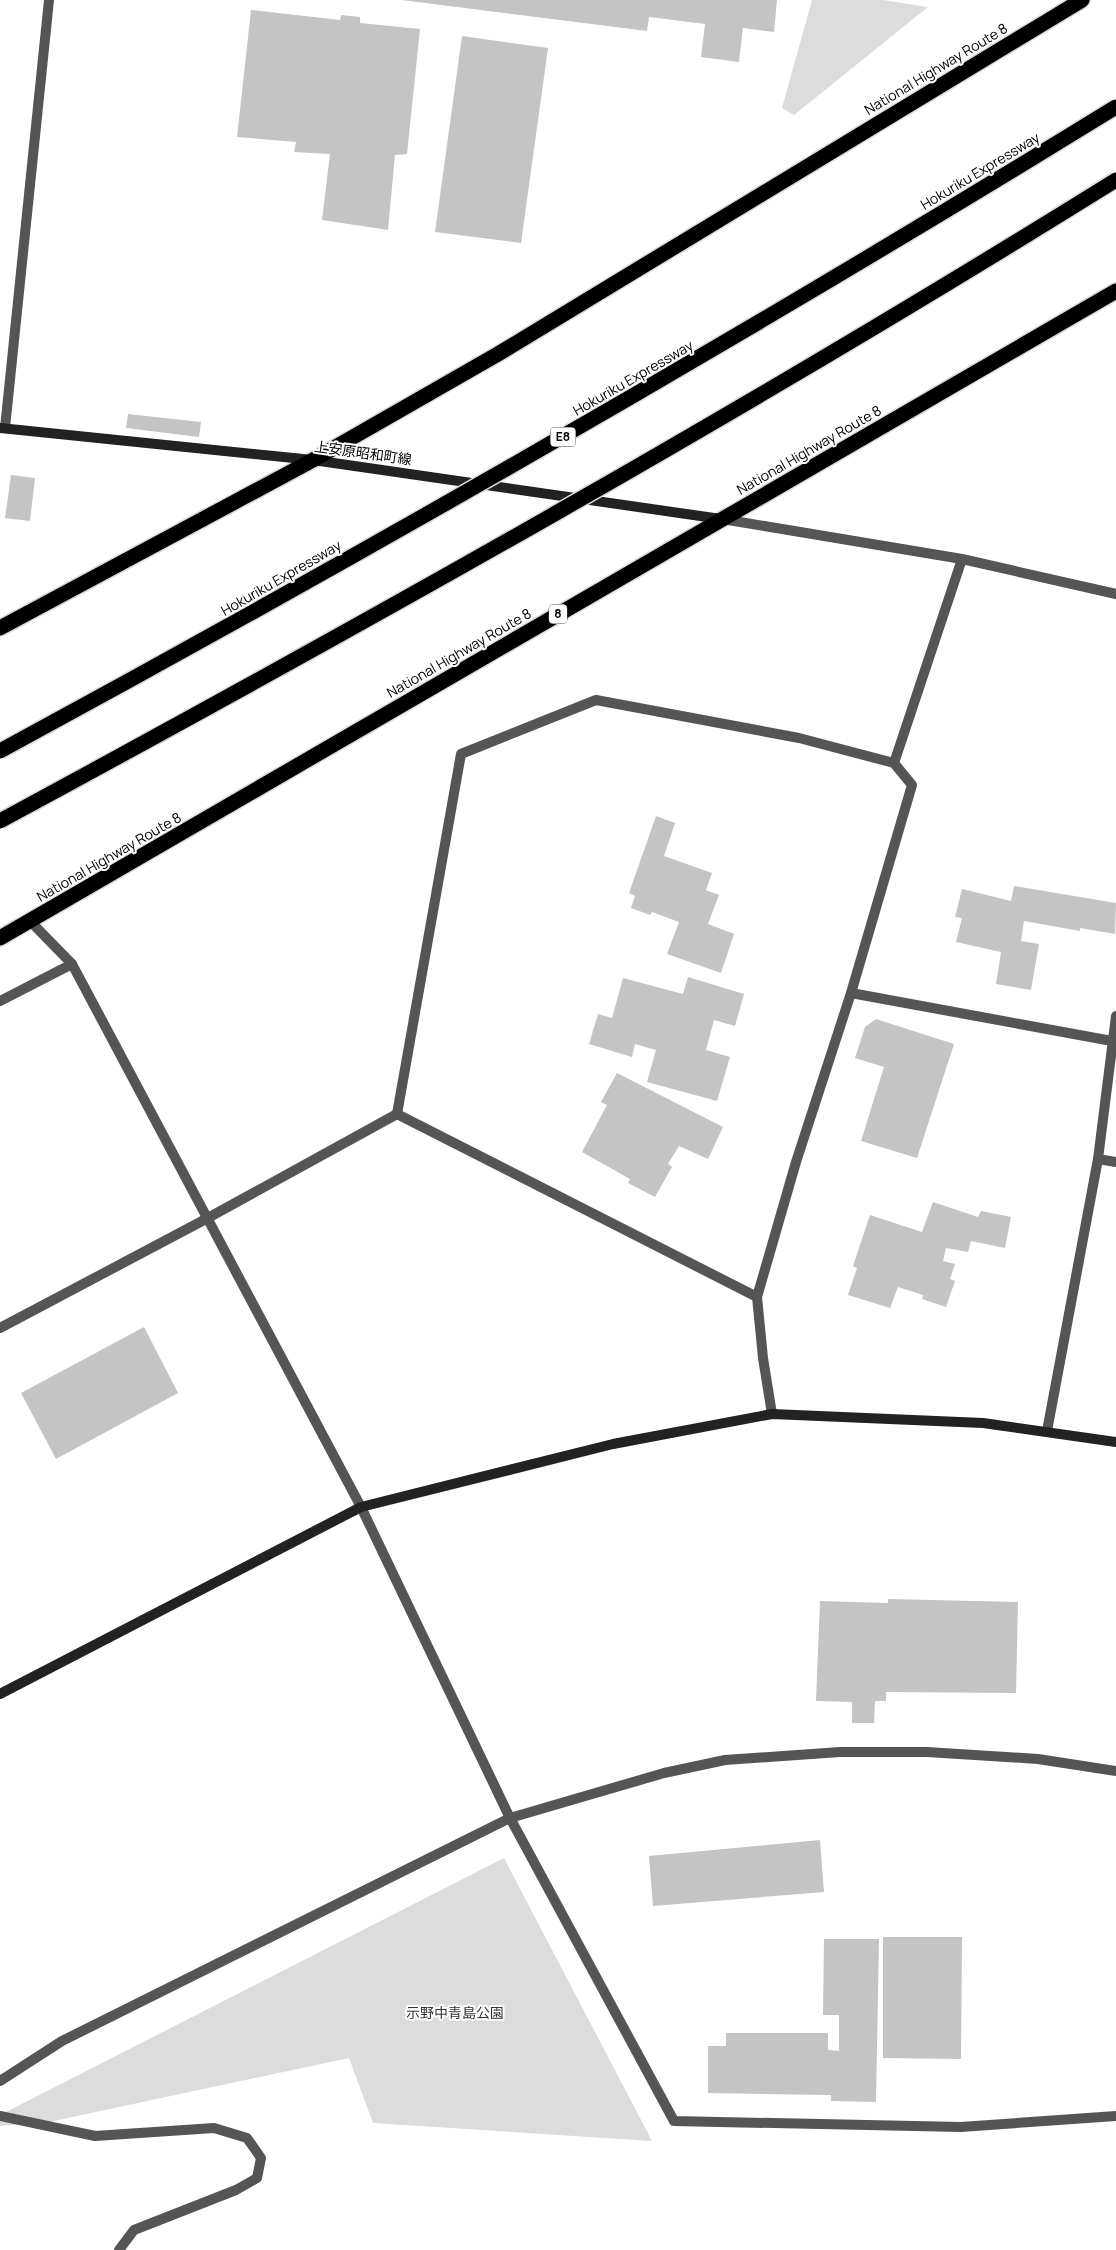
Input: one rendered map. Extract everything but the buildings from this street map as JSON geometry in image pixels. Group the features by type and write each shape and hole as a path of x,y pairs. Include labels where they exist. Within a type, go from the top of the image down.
{"highway":[{"name":"National Highway Route 8","path":"0,628 313,460 498,354 1082,0"},
{"name":"Hokuriku Expressway","path":"0,750 237,622 670,376 945,212 1116,107"},
{"path":"0,821 268,676 704,428 983,263 1116,180"},
{"name":"National Highway Route 8","path":"0,938 1116,291"}],"street":[{"path":"2,428 49,0"},
{"name":"上安原昭和町線","path":"2,428 313,460 721,519"},
{"path":"721,519 962,559 1116,594"},
{"path":"894,763 962,559"},
{"path":"397,1114 461,754 596,700 799,738 894,763 912,785 851,993 796,1162 757,1297 762,1358 772,1414"},
{"path":"30,922 72,964 206,1219 361,1507 510,1818 674,2121 961,2127 1116,2116"},
{"path":"0,1001 72,964"},
{"path":"851,993 1112,1041"},
{"path":"1047,1431 1098,1159 1116,1016"},
{"path":"0,1328 206,1219 397,1114"},
{"path":"397,1114 757,1297"},
{"path":"1098,1159 1116,1162"},
{"path":"0,1694 361,1507 613,1444 772,1414 983,1423 1116,1442"},
{"path":"0,2081 62,2041 510,1818 664,1773 735,1759 840,1752 927,1752 1038,1759 1116,1771"},
{"path":"0,2116 96,2136 214,2128 247,2138 261,2158 257,2178 236,2190 134,2230 119,2250"}],"green space":[{"path":"812,0 883,0 928,7 794,115 782,108"},
{"name":"示野中青島公園","path":"504,1858 652,2141 373,2123 349,2058 49,2122 0,2126 0,2115"}]}
